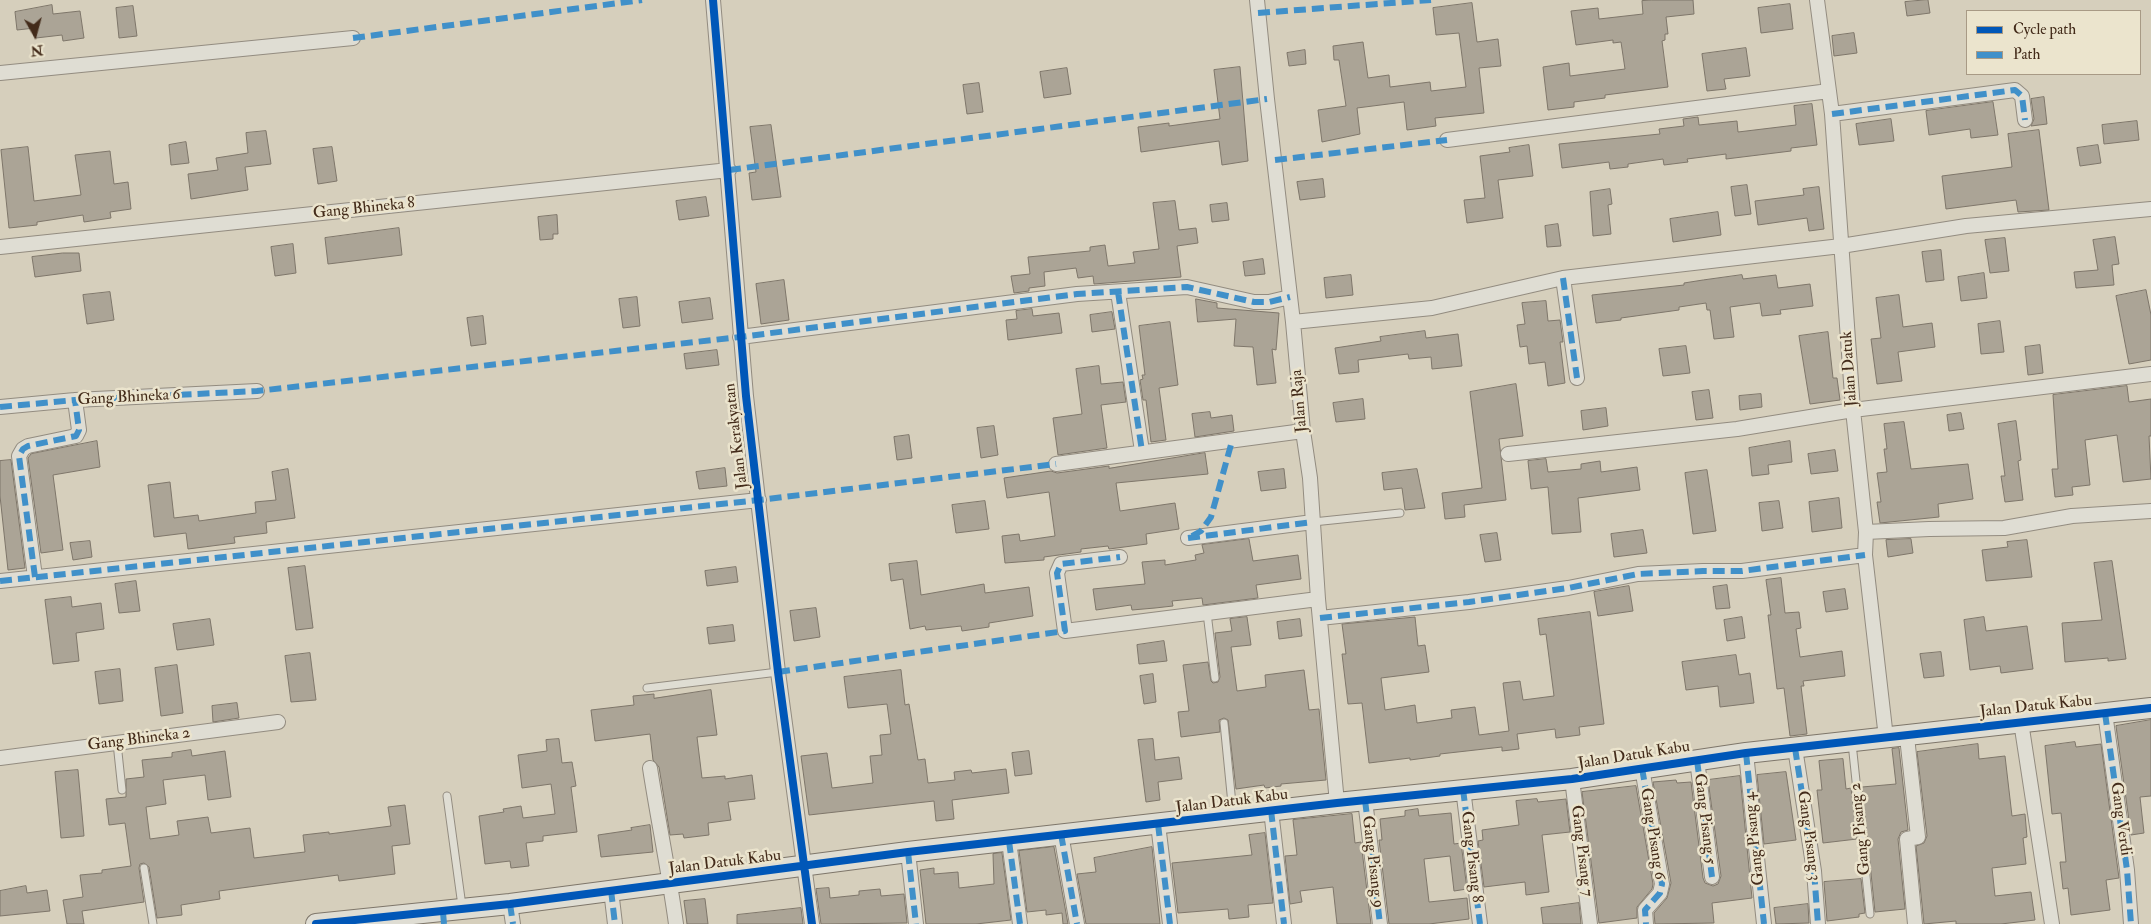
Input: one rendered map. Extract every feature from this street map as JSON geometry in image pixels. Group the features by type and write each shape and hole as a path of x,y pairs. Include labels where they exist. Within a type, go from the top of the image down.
{"street":[{"name":"Jalan Kerakyatan","path":"713,0 729,170 740,337 778,672 812,924"},
{"name":"Jalan Raja","path":"1257,0 1293,322 1303,431 1310,478 1318,600 1337,803"},
{"name":"Jalan Datuk","path":"1817,0 1832,114 1853,410 1866,532 1865,555 1886,738"},
{"path":"0,73 353,38"},
{"path":"1447,140 1829,90"},
{"path":"1832,114 2016,90 2022,96 2025,120"},
{"name":"Gang Bhineka 8","path":"0,247 729,170"},
{"path":"1293,322 1432,308 1563,278 1841,246 1966,226 2151,209"},
{"path":"1563,278 1577,378"},
{"path":"740,337 1068,295 1187,287 1254,302 1269,302 1290,297"},
{"path":"1118,292 1142,451"},
{"path":"1508,454 1737,429 1853,410 2151,374"},
{"name":"Gang Bhineka 6","path":"0,408 75,400 257,391"},
{"path":"35,577 19,456 23,449 28,446 76,436 78,434 78,425 75,400"},
{"path":"1056,464 1303,431"},
{"path":"0,581 758,500"},
{"path":"1866,532 1928,528 2004,528 2072,516 2151,511"},
{"path":"1188,538 1313,522"},
{"path":"1320,618 1469,602 1568,588 1638,574 1742,571 1865,555"},
{"path":"1120,557 1070,562 1062,564 1058,568 1057,573 1065,631 1318,600"},
{"name":"Jalan Datuk Kabu","path":"316,924 450,915 510,904 611,890 804,867 908,852 1271,810 1572,779 1746,753 1852,743 2151,708"},
{"name":"Gang Verdi","path":"2105,713 2127,870 2131,924"},
{"name":"Gang Bhineka 2","path":"0,758 278,722"},
{"path":"2021,722 2052,924"},
{"path":"1907,736 1918,837 1907,839 1915,924"},
{"name":"Gang Pisang 3","path":"1795,748 1814,871 1818,924"},
{"name":"Gang Pisang 4","path":"1746,753 1764,924"},
{"name":"Gang Pisang 5","path":"1697,760 1712,877"},
{"path":"650,768 661,837 671,883 676,924"},
{"name":"Gang Pisang 6","path":"1642,768 1662,884 1660,893 1645,910 1646,924"},
{"name":"Gang Pisang 7","path":"1572,779 1590,924"},
{"name":"Gang Pisang 8","path":"1463,789 1480,924"},
{"name":"Gang Pisang 9","path":"1365,800 1380,924"},
{"path":"1271,810 1284,924"},
{"path":"1158,824 1170,924"},
{"path":"1061,834 1077,924"},
{"path":"1009,841 1020,924"},
{"path":"908,852 916,924"},
{"path":"611,890 615,924"},
{"path":"510,904 513,924"}],"lane":[{"path":"1313,522 1400,512"},
{"path":"1207,613 1214,678"},
{"path":"647,688 778,672"},
{"path":"1224,723 1233,815"},
{"path":"117,743 122,790"},
{"name":"Gang Pisang 2","path":"1852,743 1870,914"},
{"path":"446,796 450,915"},
{"path":"144,868 153,924"}],"building":[{"path":"1693,0 1694,14 1666,17 1668,34 1665,34 1665,40 1662,41 1668,87 1605,95 1605,98 1574,102 1574,107 1548,110 1543,67 1569,63 1570,76 1625,69 1621,42 1613,43 1613,40 1576,45 1571,11 1598,8 1599,19 1643,14 1642,1"},
{"path":"1928,0 1930,13 1907,16 1905,2"},
{"path":"1472,3 1477,42 1498,39 1501,66 1479,68 1484,113 1435,118 1436,126 1407,130 1404,102 1357,108 1360,134 1322,142 1318,110 1346,106 1339,60 1334,60 1333,46 1363,42 1368,78 1389,75 1390,87 1430,82 1431,91 1466,87 1459,33 1436,35 1433,8"},
{"path":"1790,4 1793,29 1761,33 1758,8"},
{"path":"52,5 53,14 80,11 84,38 63,41 62,35 36,38 35,28 17,30 15,12"},
{"path":"133,6 137,36 119,38 116,8"},
{"path":"1854,33 1857,53 1834,56 1832,36"},
{"path":"1746,48 1750,76 1724,79 1726,89 1707,91 1702,54"},
{"path":"1305,50 1306,64 1289,66 1287,53"},
{"path":"1240,67 1248,161 1222,165 1219,141 1141,152 1138,127 1169,123 1169,126 1220,119 1214,70"},
{"path":"1067,68 1071,94 1044,98 1040,72"},
{"path":"979,83 983,112 967,114 963,85"},
{"path":"2044,97 2047,124 2031,126 2034,119 2031,99"},
{"path":"1993,102 1998,135 1971,138 1970,129 1929,135 1926,111"},
{"path":"1812,104 1817,145 1791,148 1791,151 1726,159 1726,154 1687,159 1688,162 1664,165 1663,159 1628,164 1628,167 1610,169 1609,162 1562,168 1559,144 1660,134 1659,129 1684,126 1683,119 1698,117 1699,125 1737,121 1738,132 1796,125 1794,106"},
{"path":"1891,119 1894,141 1859,145 1856,124"},
{"path":"2137,121 2139,140 2104,144 2102,125"},
{"path":"771,125 781,197 752,200 749,173 756,172 750,127"},
{"path":"2039,130 2049,210 2018,212 2016,200 1946,209 1942,176 2012,167 2008,134"},
{"path":"266,131 271,164 245,167 248,190 191,199 188,174 218,170 216,158 248,153 246,133"},
{"path":"186,142 189,163 171,165 169,145"},
{"path":"1529,145 1533,176 1498,180 1503,218 1467,223 1464,200 1485,198 1480,156 1510,152 1509,148"},
{"path":"2098,145 2101,163 2080,166 2077,148"},
{"path":"28,147 34,201 81,195 75,155 110,151 114,184 128,182 131,209 110,212 111,218 84,222 83,215 37,222 37,225 9,228 1,150"},
{"path":"332,147 337,181 318,184 313,149"},
{"path":"1323,179 1325,197 1300,200 1297,182"},
{"path":"1747,185 1751,214 1735,216 1731,187"},
{"path":"1819,187 1824,229 1809,231 1807,218 1758,225 1755,201 1804,195 1803,189"},
{"path":"1610,189 1612,204 1608,205 1611,234 1593,236 1590,192"},
{"path":"706,197 709,216 679,220 676,201"},
{"path":"1175,201 1179,230 1196,228 1198,243 1177,246 1181,277 1094,284 1093,276 1078,278 1076,268 1044,272 1045,286 1029,288 1029,291 1014,293 1011,276 1030,274 1028,257 1090,251 1090,247 1105,245 1108,266 1135,263 1133,252 1159,249 1153,203"},
{"path":"1227,203 1229,220 1212,222 1210,205"},
{"path":"1718,212 1721,235 1673,242 1670,219"},
{"path":"557,215 558,234 553,234 553,239 540,240 538,217"},
{"path":"1558,224 1561,246 1547,247 1545,226"},
{"path":"399,228 402,255 328,264 325,238"},
{"path":"2115,237 2119,264 2112,265 2114,285 2076,288 2074,272 2098,270 2093,240"},
{"path":"2005,238 2009,271 1990,273 1985,240"},
{"path":"293,244 296,273 275,276 271,247"},
{"path":"1941,250 1944,280 1926,282 1922,252"},
{"path":"79,253 81,271 35,277 32,257"},
{"path":"1263,259 1265,274 1245,276 1243,262"},
{"path":"1984,273 1987,298 1961,301 1958,277"},
{"path":"1351,275 1353,295 1326,298 1324,278"},
{"path":"1742,275 1743,279 1776,275 1778,288 1810,284 1813,306 1780,310 1781,314 1762,316 1760,303 1730,307 1734,337 1714,339 1710,310 1707,310 1706,303 1679,307 1679,310 1596,323 1592,295 1684,285 1684,283"},
{"path":"784,280 789,320 761,324 756,284"},
{"path":"2146,290 2151,315 2151,360 2129,364 2116,296"},
{"path":"110,292 114,320 87,324 83,295"},
{"path":"1899,295 1903,327 1932,323 1935,347 1898,352 1902,381 1877,384 1871,339 1881,338 1876,298"},
{"path":"637,297 640,326 623,328 619,299"},
{"path":"710,298 713,319 682,323 679,302"},
{"path":"1196,299 1217,303 1217,308 1279,313 1276,350 1272,349 1276,383 1257,385 1253,347 1234,346 1236,319 1198,322"},
{"path":"1546,301 1548,321 1560,320 1563,342 1560,342 1565,383 1548,386 1545,362 1529,364 1527,346 1520,347 1517,325 1525,324 1522,303"},
{"path":"1032,309 1033,316 1059,313 1062,333 1008,340 1006,320 1017,319 1016,311"},
{"path":"1112,312 1115,329 1092,332 1090,315"},
{"path":"483,316 486,344 471,346 467,318"},
{"path":"2000,321 2004,352 1981,354 1978,324"},
{"path":"1170,322 1178,385 1159,388 1166,440 1151,442 1146,400 1143,400 1140,380 1143,379 1142,375 1145,375 1139,326"},
{"path":"1425,331 1426,338 1458,334 1462,366 1432,369 1431,357 1409,359 1408,354 1358,360 1359,372 1339,374 1335,348 1381,341 1380,337"},
{"path":"1828,332 1833,378 1837,378 1840,400 1810,404 1799,336"},
{"path":"2040,345 2043,373 2028,375 2025,347"},
{"path":"1686,346 1690,373 1663,376 1659,349"},
{"path":"717,350 719,365 686,369 684,354"},
{"path":"1099,366 1101,384 1123,382 1126,402 1101,405 1107,448 1058,455 1053,418 1082,414 1076,369"},
{"path":"1516,384 1523,436 1499,439 1506,500 1464,505 1465,517 1445,519 1442,493 1482,488 1470,392"},
{"path":"2127,386 2129,402 2151,399 2151,436 2149,436 2151,479 2123,482 2117,435 2085,440 2090,485 2072,487 2073,495 2055,497 2052,469 2058,469 2053,395"},
{"path":"1709,390 1713,418 1696,420 1692,392"},
{"path":"1761,394 1762,407 1740,410 1739,396"},
{"path":"1363,399 1365,419 1336,422 1333,403"},
{"path":"1606,408 1608,426 1583,430 1581,411"},
{"path":"1210,412 1211,418 1232,415 1234,431 1195,437 1192,414"},
{"path":"1961,413 1964,429 1949,431 1947,415"},
{"path":"2016,421 2021,460 2018,461 2023,500 2005,502 2001,476 2005,476 1998,424"},
{"path":"1904,422 1911,469 1968,464 1973,499 1938,504 1939,517 1880,523 1877,502 1881,502 1877,473 1887,472 1884,449 1887,449 1884,424"},
{"path":"994,426 998,455 981,458 977,428"},
{"path":"909,435 912,458 897,460 894,437"},
{"path":"97,441 100,467 53,475 63,550 41,553 28,458 31,454"},
{"path":"1790,441 1792,462 1768,465 1769,474 1752,476 1749,448"},
{"path":"1835,450 1838,471 1811,474 1808,454"},
{"path":"1205,453 1208,474 1116,483 1120,511 1175,503 1179,529 1146,534 1147,544 1109,549 1108,546 1081,549 1081,552 1044,557 1044,560 1005,563 1002,536 1019,534 1020,541 1055,536 1049,492 1007,498 1004,478 1051,471 1057,473 1109,466 1109,468"},
{"path":"1546,459 1548,472 1581,469 1581,464 1600,461 1601,472 1637,467 1640,490 1578,498 1581,532 1552,534 1548,487 1531,489 1528,461"},
{"path":"11,460 25,568 8,570 0,496 0,461"},
{"path":"725,468 727,486 699,489 696,472"},
{"path":"288,469 295,518 266,522 267,533 234,537 235,543 188,549 186,533 154,537 148,485 170,482 174,518 198,515 199,521 256,513 255,502 276,500 272,472"},
{"path":"1284,469 1286,488 1261,491 1258,472"},
{"path":"1417,469 1425,508 1405,510 1402,488 1384,490 1382,473"},
{"path":"1707,470 1716,531 1693,534 1685,473"},
{"path":"1839,498 1842,528 1812,532 1809,502"},
{"path":"985,501 989,529 956,533 952,505"},
{"path":"1779,501 1783,528 1762,531 1759,503"},
{"path":"1643,530 1647,553 1614,557 1611,534"},
{"path":"1497,533 1501,560 1485,562 1480,535"},
{"path":"1249,539 1253,561 1298,555 1301,579 1256,585 1258,598 1203,605 1202,598 1172,601 1173,606 1132,610 1131,605 1096,610 1093,589 1145,584 1142,562 1165,560 1165,565 1196,560 1195,555 1204,553 1202,545"},
{"path":"1911,539 1913,553 1888,557 1886,540"},
{"path":"2027,540 2032,577 1986,581 1982,550 2008,547 2007,542"},
{"path":"90,541 92,557 73,560 70,543"},
{"path":"917,561 921,595 984,584 985,593 1029,587 1033,616 989,623 989,627 962,631 961,626 926,630 925,626 910,629 903,579 891,581 889,564"},
{"path":"2112,561 2126,659 2108,661 2108,658 2065,662 2062,623 2102,620 2094,563"},
{"path":"305,566 313,628 296,630 288,568"},
{"path":"736,567 738,582 707,586 705,571"},
{"path":"1781,578 1785,613 1799,612 1801,628 1796,629 1800,657 1842,651 1845,676 1803,681 1804,686 1801,686 1807,734 1790,736 1784,688 1777,689 1768,615 1771,615 1766,580"},
{"path":"136,581 140,611 119,613 115,584"},
{"path":"1727,585 1730,608 1716,609 1713,587"},
{"path":"1629,586 1633,611 1598,616 1594,592"},
{"path":"1845,589 1848,609 1826,612 1823,592"},
{"path":"71,597 72,607 101,603 104,629 76,633 79,661 53,664 45,600"},
{"path":"816,608 820,637 794,641 790,611"},
{"path":"1590,612 1604,724 1579,727 1580,735 1556,738 1555,729 1517,734 1519,749 1502,751 1502,747 1440,754 1440,756 1410,760 1410,758 1369,763 1362,703 1348,704 1342,654 1346,654 1342,624 1415,617 1418,646 1425,645 1429,672 1381,678 1385,710 1415,705 1417,723 1452,718 1451,710 1475,707 1479,735 1509,731 1503,683 1520,681 1523,700 1554,696 1546,634 1540,635 1538,619"},
{"path":"1247,617 1251,645 1231,647 1237,691 1266,687 1265,675 1304,670 1309,710 1319,709 1326,780 1281,784 1281,786 1265,788 1264,785 1236,789 1228,720 1224,718 1219,720 1220,732 1181,737 1178,712 1189,711 1183,665 1208,662 1211,681 1213,683 1218,682 1220,677 1215,633 1232,631 1230,619"},
{"path":"1742,617 1745,638 1727,641 1724,620"},
{"path":"1984,617 1986,631 2027,626 2033,669 2001,673 2000,666 1970,670 1964,620"},
{"path":"210,619 214,645 177,650 173,624"},
{"path":"1300,619 1302,636 1279,639 1277,622"},
{"path":"733,625 735,641 709,644 707,628"},
{"path":"1164,641 1167,661 1139,664 1137,645"},
{"path":"1941,652 1944,676 1924,678 1920,654"},
{"path":"310,653 316,700 291,702 285,656"},
{"path":"1736,655 1739,675 1750,673 1754,703 1720,707 1718,686 1686,690 1682,662"},
{"path":"177,665 183,713 161,716 155,668"},
{"path":"120,669 123,701 99,704 95,672"},
{"path":"901,670 905,705 909,704 918,760 925,759 928,783 955,780 954,772 971,770 972,773 1006,769 1009,793 952,800 954,819 936,821 934,801 809,815 801,756 827,753 832,788 873,783 870,756 882,755 880,735 891,734 887,704 848,708 844,677"},
{"path":"1153,674 1156,702 1144,704 1140,676"},
{"path":"711,690 717,735 697,737 702,778 725,776 725,779 752,775 755,799 728,802 731,820 708,823 709,835 684,838 683,834 670,835 659,767 653,760 650,734 595,741 591,710 634,705 633,696 654,694 654,698"},
{"path":"237,703 239,718 213,722 212,706"},
{"path":"2151,720 2151,796 2140,797 2144,833 2131,835 2116,726"},
{"path":"559,739 562,763 572,762 576,786 571,787 577,832 543,836 543,841 526,843 529,866 511,868 510,861 485,864 479,816 504,812 503,809 521,806 523,818 555,814 551,784 522,788 518,755 547,751 546,740"},
{"path":"1153,739 1155,760 1179,757 1182,779 1158,782 1160,800 1146,802 1138,740"},
{"path":"2075,742 2076,747 2101,744 2119,878 2106,880 2110,910 2071,915 2068,888 2063,889 2060,862 2066,862 2061,813 2052,814 2045,746"},
{"path":"1978,744 1979,759 2005,756 2012,816 2025,814 2027,837 2023,838 2026,864 1992,868 1995,896 2031,892 2035,920 2001,924 1956,924 1956,921 1924,924 1916,846 1924,843 1927,836 1917,752"},
{"path":"1899,748 1908,830 1901,832 1898,839 1905,909 1875,912 1862,787 1896,784 1892,749"},
{"path":"191,750 192,756 225,751 231,797 208,800 205,775 163,780 166,804 146,807 150,839 179,835 177,821 208,817 211,833 250,828 254,858 305,852 303,835 329,832 329,834 391,826 388,807 405,805 410,844 392,846 395,874 339,881 338,875 219,891 220,899 181,905 182,915 157,918 149,867 144,863 140,864 139,868 144,902 82,911 84,924 67,924 63,900 83,897 80,875 102,873 102,870 131,866 125,823 109,825 106,799 126,797 126,779 144,777 142,760 172,757 172,753"},
{"path":"1029,751 1032,774 1015,776 1012,753"},
{"path":"1843,759 1846,789 1851,788 1857,839 1823,843 1817,790 1822,790 1819,761"},
{"path":"78,770 84,836 61,838 55,772"},
{"path":"1786,772 1796,840 1764,844 1757,775"},
{"path":"1740,776 1752,898 1712,903 1714,923 1655,924 1654,913 1667,898 1671,883 1653,782 1676,780 1677,783 1691,782 1703,878 1705,883 1713,886 1718,884 1721,876 1708,780"},
{"path":"1636,786 1653,884 1652,889 1637,907 1637,918 1599,923 1582,792"},
{"path":"1537,799 1538,802 1566,799 1570,832 1542,835 1549,892 1526,895 1525,882 1484,887 1478,841 1483,840 1482,830 1519,825 1516,801"},
{"path":"1418,809 1419,816 1451,813 1454,844 1461,843 1467,889 1454,891 1450,856 1424,859 1429,902 1467,898 1469,919 1429,924 1389,924 1379,840 1382,840 1380,819 1405,816 1405,811"},
{"path":"1352,814 1355,843 1361,842 1371,924 1337,924 1333,887 1300,891 1302,902 1290,904 1285,856 1297,855 1293,820"},
{"path":"650,825 653,852 601,857 598,835 632,830 631,828"},
{"path":"1265,833 1273,903 1248,905 1249,917 1229,919 1228,909 1178,913 1172,863 1252,855 1249,835"},
{"path":"1054,847 1068,924 1063,924 1062,913 1046,915 1046,910 1027,912 1019,851"},
{"path":"1152,847 1160,924 1086,924 1077,874 1096,872 1094,858"},
{"path":"1002,853 1011,920 976,924 926,924 920,870 934,868 934,874 958,872 959,888 994,884 993,854"},
{"path":"1861,879 1865,913 1859,914 1859,917 1827,921 1824,882"},
{"path":"26,886 27,893 47,890 50,911 0,916 0,891"},
{"path":"829,888 830,898 859,895 859,891 880,889 881,896 904,894 907,923 821,924 816,889"},
{"path":"705,899 708,924 687,924 684,901"},
{"path":"1579,903 1581,924 1543,924 1541,908"},
{"path":"1808,904 1809,923 1776,924 1774,908"},
{"path":"801,908 803,924 737,924 737,915"}],"marked path":[{"path":"353,38 642,0"},
{"path":"1258,13 1431,0"},
{"path":"1832,114 2015,90 2022,96 2025,120"},
{"path":"729,170 1267,99"},
{"path":"1275,160 1447,140"},
{"path":"1563,278 1577,378"},
{"path":"0,407 75,400 257,391 740,337 1077,294 1187,287 1254,302 1269,302 1290,297"},
{"path":"1118,292 1142,451"},
{"path":"35,577 19,456 23,449 28,446 76,436 79,430 75,400"},
{"path":"1192,536 1201,531 1211,517 1232,441"},
{"path":"0,581 759,500 1056,464"},
{"path":"1188,538 1313,522"},
{"path":"1320,618 1469,602 1568,588 1638,574 1742,571 1865,555"},
{"path":"778,672 1065,631 1057,573 1061,564 1120,557"},
{"path":"2105,713 2127,870 2131,924"},
{"path":"1795,748 1814,871 1818,924"},
{"path":"1746,753 1764,924"},
{"path":"1697,760 1712,877"},
{"path":"1642,768 1662,884 1660,893 1645,910 1646,924"},
{"path":"1463,789 1480,924"},
{"path":"1365,800 1380,924"},
{"path":"1271,810 1284,924"},
{"path":"1158,824 1170,924"},
{"path":"1061,834 1077,924"},
{"path":"1009,841 1020,924"},
{"path":"908,852 916,924"},
{"path":"611,890 615,924"},
{"path":"510,904 513,924"},
{"path":"443,912 444,924"}],"cycle path":[{"path":"713,0 746,396 778,672 812,924"},
{"path":"316,924 510,904 908,852 1337,803 1572,779 1746,753 2151,708"}]}
